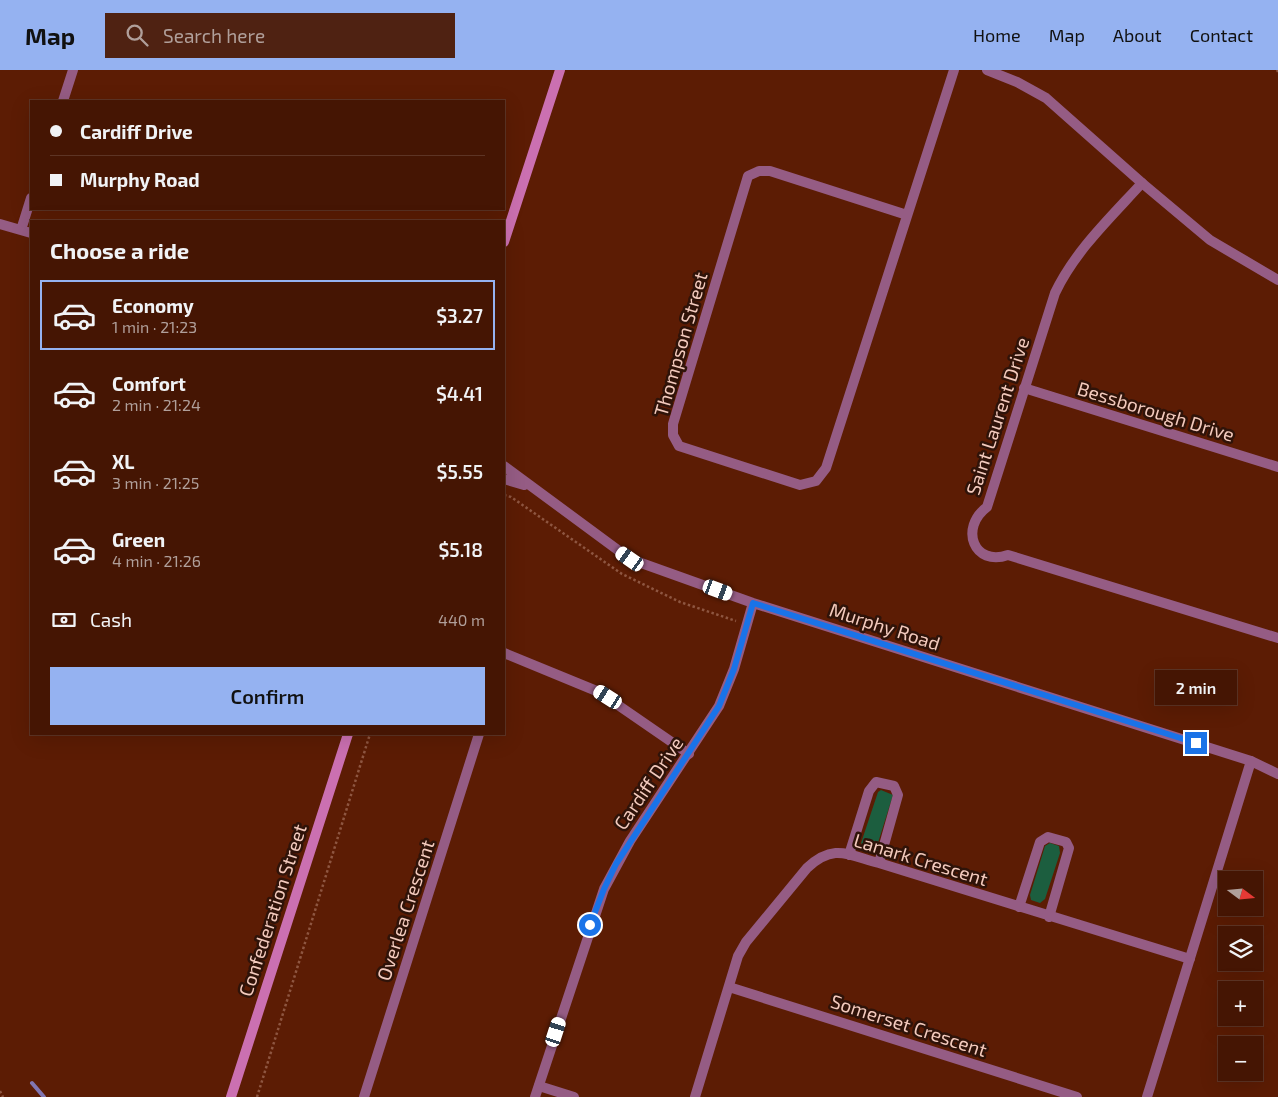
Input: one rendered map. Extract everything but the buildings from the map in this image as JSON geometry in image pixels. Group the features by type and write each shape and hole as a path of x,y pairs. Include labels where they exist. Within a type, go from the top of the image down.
{"main road":[{"path":"505,239 560,70"},
{"name":"Confederation Street","path":"231,1097 348,735"}],"street":[{"path":"62,100 73,70"},
{"name":"Thompson Street","path":"907,215 770,170 759,171 748,176 672,424 673,435 680,446 800,485 816,481 826,468 954,70"},
{"path":"987,70 1017,82 1046,98 1210,240 1278,280"},
{"name":"Saint Laurent Drive","path":"1142,183 1082,250 1065,272 1055,293 987,507 979,513 973,523 972,534 974,544 980,552 990,557 999,558 1008,555 1278,638"},
{"path":"21,230 30,201"},
{"path":"0,224 30,233"},
{"name":"Bessborough Drive","path":"1024,388 1278,467"},
{"name":"Murphy Road","path":"505,467 630,559 753,603 1251,760 1278,774"},
{"path":"505,479 530,486"},
{"name":"Cardiff Drive","path":"535,1097 604,889 630,841 712,720 727,689 753,603"},
{"path":"505,653 599,692 689,754"},
{"name":"Overlea Crescent","path":"364,1097 480,735"},
{"path":"1147,1097 1251,760"},
{"path":"849,855 869,791 876,782 882,782 894,786 898,795 879,863"},
{"path":"1019,907 1040,842 1048,837 1066,842 1069,848 1049,917"},
{"name":"Lanark Crescent","path":"695,1097 738,956 746,942 807,868 818,857 829,852 879,863 1190,959"},
{"name":"Somerset Crescent","path":"729,987 1077,1097"},
{"path":"539,1086 574,1097"}],"path":[{"path":"257,1097 370,735"},
{"path":"0,1090 4,1097"}],"green space":[{"path":"881,790 893,795 877,846 872,850 864,848 861,843 878,792"},
{"path":"1050,843 1059,846 1060,853 1045,899 1040,903 1031,900 1030,895 1045,846"}],"waterway":[{"path":"32,1083 44,1097"}],"route":[{"path":"590,925 609,876 616,864 712,720 727,689 753,603 1196,743"}]}
